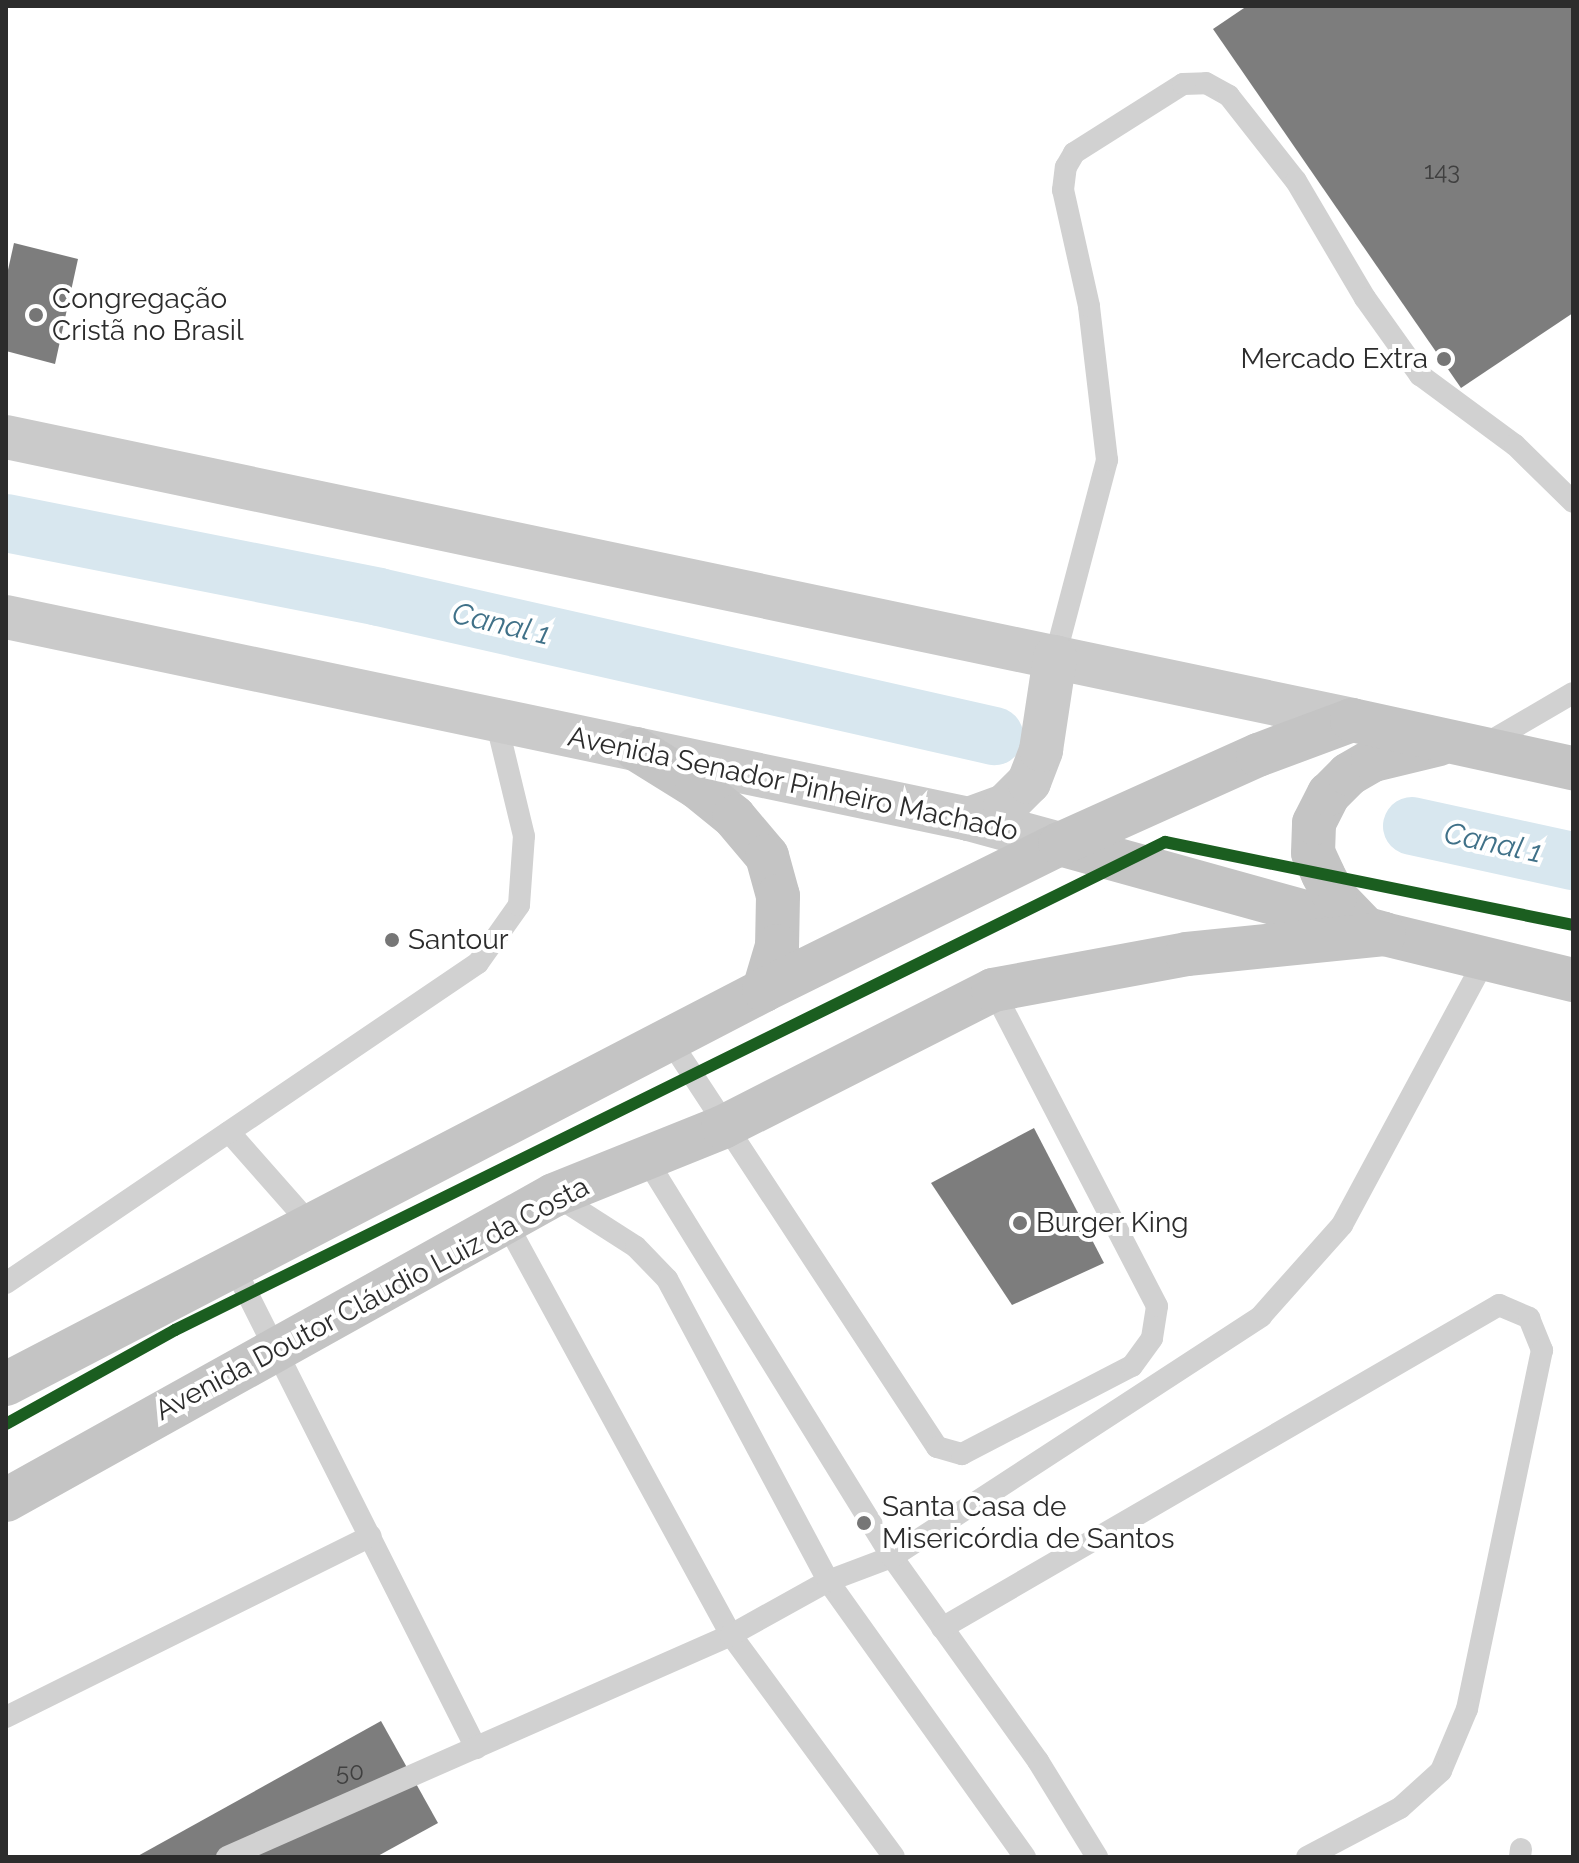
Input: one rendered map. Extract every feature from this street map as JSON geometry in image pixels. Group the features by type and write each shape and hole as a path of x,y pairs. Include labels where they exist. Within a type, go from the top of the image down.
{"main road":[{"path":"6,437 1573,768"},
{"name":"Avenida Senador Pinheiro Machado","path":"6,617 969,819 1375,932 1573,980"},
{"path":"969,819 1005,806 1029,782 1041,750 1055,657"},
{"path":"6,1384 764,990 1060,844 1258,755 1352,720"},
{"path":"1375,932 1335,897 1313,853 1314,823 1329,794 1349,774 1373,760 1464,744"},
{"path":"636,749 709,797 767,856 778,896 778,921 777,946 764,990"},
{"name":"Avenida Doutor Cláudio Luiz da Costa","path":"6,1500 507,1224 554,1195 723,1127 993,990 1187,954 1375,932"}],"lane":[{"path":"1055,657 1107,460 1089,306 1063,190 1066,167 1074,153 1183,84 1206,83 1229,96 1296,181 1365,298 1420,375 1515,445 1573,502"},
{"path":"1464,744 1573,693"},
{"path":"6,1283 478,963 519,905 524,836 496,720"},
{"path":"227,1857 731,1635 828,1581 892,1557 1261,1316 1342,1225 1485,959"},
{"path":"669,1039 723,1127 937,1447 962,1454 1132,1366 1152,1338 1157,1306 993,990"},
{"path":"229,1132 311,1225"},
{"path":"645,1157 892,1557 1038,1761 1097,1857"},
{"path":"554,1195 636,1247 667,1279 828,1581 1025,1857"},
{"path":"507,1224 731,1635 894,1857"},
{"path":"233,1265 476,1748"},
{"path":"942,1628 1499,1305 1529,1318 1542,1350 1467,1709 1441,1771 1400,1808 1307,1857"},
{"path":"6,1717 370,1536"}],"building":[{"path":"1247,6 1573,6 1573,313 1461,388 1213,29"},
{"name":"Congregação Cristã no Brasil","path":"14,243 78,259 55,364 6,351 6,279"},
{"name":"Burger King","path":"1034,1128 1104,1263 1012,1305 931,1183"},
{"path":"381,1721 438,1823 376,1857 136,1857"}],"waterway":[{"name":"Canal 1","path":"6,523 379,597 994,736"},
{"name":"Canal 1","path":"1412,826 1573,861"}],"cycle path":[{"path":"6,1424 175,1330 1165,842 1573,925"}],"place":[{"name":"Congregação Cristã no Brasil","path":"36,315"},
{"name":"Mercado Extra","path":"1444,359"},
{"name":"Santour","path":"392,940"},
{"name":"Burger King","path":"1020,1223"},
{"name":"Santa Casa de Misericórdia de Santos","path":"864,1523"}]}
